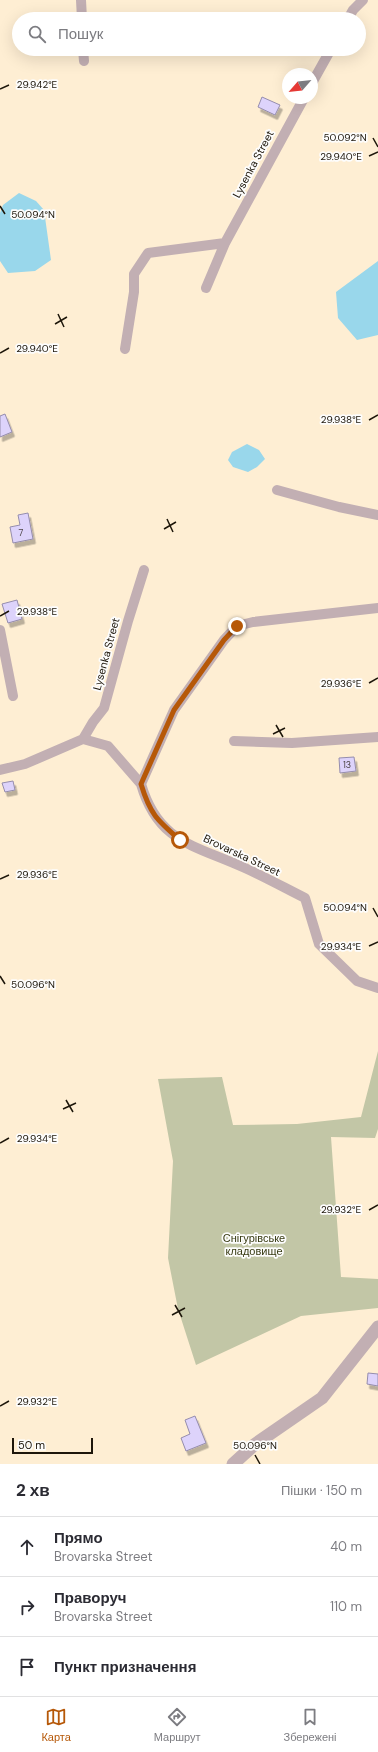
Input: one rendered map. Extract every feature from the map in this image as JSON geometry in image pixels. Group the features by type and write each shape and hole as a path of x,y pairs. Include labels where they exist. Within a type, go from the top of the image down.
{"street":[{"path":"81,0 82,12"},
{"path":"352,12 363,0"},
{"path":"84,56 84,62"},
{"path":"318,72 327,56"},
{"name":"Lysenka Street","path":"206,288 225,242 301,104"},
{"path":"125,349 134,292 134,274 148,253 225,242"},
{"path":"277,490 339,507 378,515"},
{"name":"Lysenka Street","path":"83,739 93,722 104,708 144,570"},
{"path":"0,770 25,764 83,739 108,746 141,784 174,710 224,640 237,626 254,622 378,608"},
{"path":"0,630 13,696"},
{"path":"234,741 292,744 378,737"},
{"name":"Brovarska Street","path":"141,784 146,802 158,821 180,840 245,868 305,898 319,944 357,981 378,988"},
{"path":"233,1464 254,1445 322,1398 378,1327"}],"green space":[{"name":"Снігурівське кладовище","path":"378,1051 378,1129 375,1138 331,1137 341,1277 378,1279 378,1308 301,1316 196,1365 178,1309 168,1258 173,1161 158,1079 222,1077 233,1125 297,1124 361,1117"}],"water":[{"path":"19,193 36,201 44,210 51,260 35,271 8,273 0,261 0,213 3,205"},
{"path":"378,261 378,335 357,340 338,318 336,292"},
{"path":"247,444 259,450 265,459 257,467 248,472 233,467 228,460 232,452"}],"building":[{"path":"262,97 280,105 275,115 258,107"},
{"path":"5,414 12,432 0,437 0,416"},
{"path":"28,513 33,539 13,543 10,527 20,525 18,515"},
{"path":"17,600 22,619 8,623 2,604"},
{"path":"354,757 356,771 340,773 339,758"},
{"path":"13,781 15,790 5,792 2,783"},
{"path":"368,1373 378,1374 378,1386 367,1384"},
{"path":"195,1416 206,1443 186,1451 181,1438 190,1434 185,1420"}],"route":[{"path":"180,840 158,821 146,802 141,784 174,710 224,640 237,626"}]}
